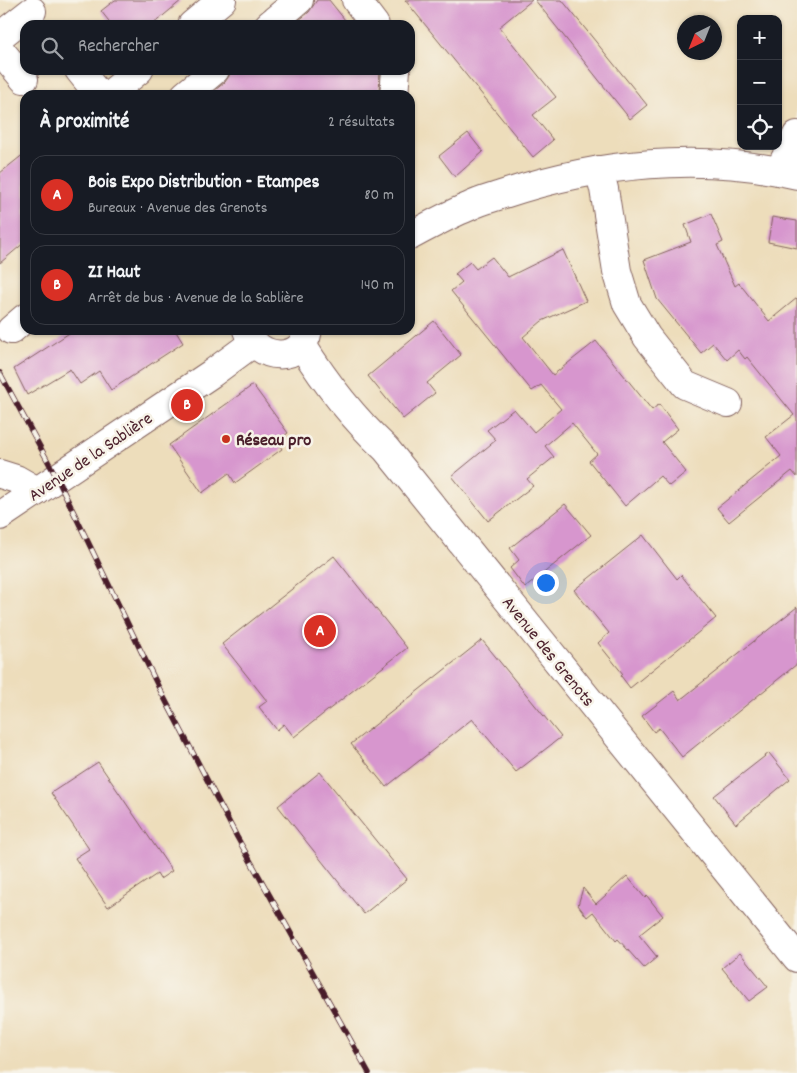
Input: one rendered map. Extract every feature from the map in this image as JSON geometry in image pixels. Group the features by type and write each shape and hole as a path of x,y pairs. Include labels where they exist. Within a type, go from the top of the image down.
{"street":[{"path":"198,20 222,0"},
{"path":"275,20 299,0"},
{"path":"356,0 371,20"},
{"path":"22,20 33,12"},
{"path":"0,37 20,22"},
{"path":"0,50 20,74"},
{"path":"21,75 24,79"},
{"path":"83,75 95,90"},
{"path":"115,90 133,75"},
{"path":"191,90 209,75"},
{"path":"394,90 396,75"},
{"path":"415,233 469,206 536,183 599,170 654,163 719,164 788,173 797,135"},
{"path":"599,170 604,189 617,271 627,304 647,337 685,385 728,402"},
{"path":"250,336 262,350 273,355 294,351 305,337"},
{"name":"Avenue de la Sablière","path":"0,516 211,374 250,336"},
{"name":"Avenue des Grenots","path":"305,337 315,365 368,433 386,449 797,958"},
{"path":"0,474 16,479 37,491"}],"building":[{"path":"115,0 182,0 158,20 108,20 101,11"},
{"path":"317,0 329,0 345,20 299,20 309,12"},
{"path":"405,0 532,0 499,27 556,97 533,115 553,140 533,157"},
{"path":"535,0 562,0 647,105 630,119"},
{"path":"380,75 379,90 215,90 229,76"},
{"path":"468,133 483,152 455,177 439,156"},
{"path":"20,157 20,246 0,263 0,173"},
{"path":"711,214 723,242 717,245 735,286 739,283 769,321 797,298 797,477 792,471 729,522 717,508 781,456 766,437 794,415 747,357 745,359 738,350 727,360 713,343 701,353 657,299 644,260 691,242 685,225"},
{"path":"772,217 797,221 797,248 768,242"},
{"path":"563,250 586,301 542,321 523,337 553,375 596,341 652,410 659,404 678,429 662,442 686,472 669,486 660,476 625,506 589,461 597,454 572,423 545,446 554,457 527,479 533,486 488,521 452,476 496,440 487,430 514,409 534,432 561,409 541,385 532,391 451,291 462,282 455,274 470,262 476,269 492,257 508,277"},
{"path":"434,321 461,355 427,383 435,393 403,419 368,376"},
{"path":"66,335 178,335 183,343 111,390 99,371 80,384 70,369 27,395 14,369"},
{"path":"253,385 288,433 277,441 282,449 235,483 229,473 202,493 169,445"},
{"path":"565,504 591,535 525,588 510,568 519,560 510,548"},
{"path":"643,535 677,579 681,575 716,618 630,688 621,676 623,674 598,643 609,633 574,590"},
{"path":"334,556 407,648 294,737 284,724 277,730 259,707 267,701 222,644"},
{"path":"797,607 797,664 682,757 659,728 654,732 642,716 674,691 680,700"},
{"path":"482,640 561,737 516,772 472,719 386,787 351,744"},
{"path":"769,753 790,779 736,824 714,796"},
{"path":"98,762 172,871 160,879 157,874 108,907 75,858 89,849 51,793"},
{"path":"320,772 407,879 364,914 278,806"},
{"path":"627,876 663,916 639,935 657,957 644,968 618,939 616,941 593,912 587,917 578,905 583,888 596,904"},
{"path":"740,953 768,987 749,1001 722,968"}],"railway":[{"path":"0,373 57,478 158,686 237,837 369,1073"}],"place":[{"name":"ZI Haut","path":"187,405"},
{"name":"Réseau pro","path":"226,439"},
{"name":"Bois Expo Distribution - Etampes","path":"320,631"}]}
